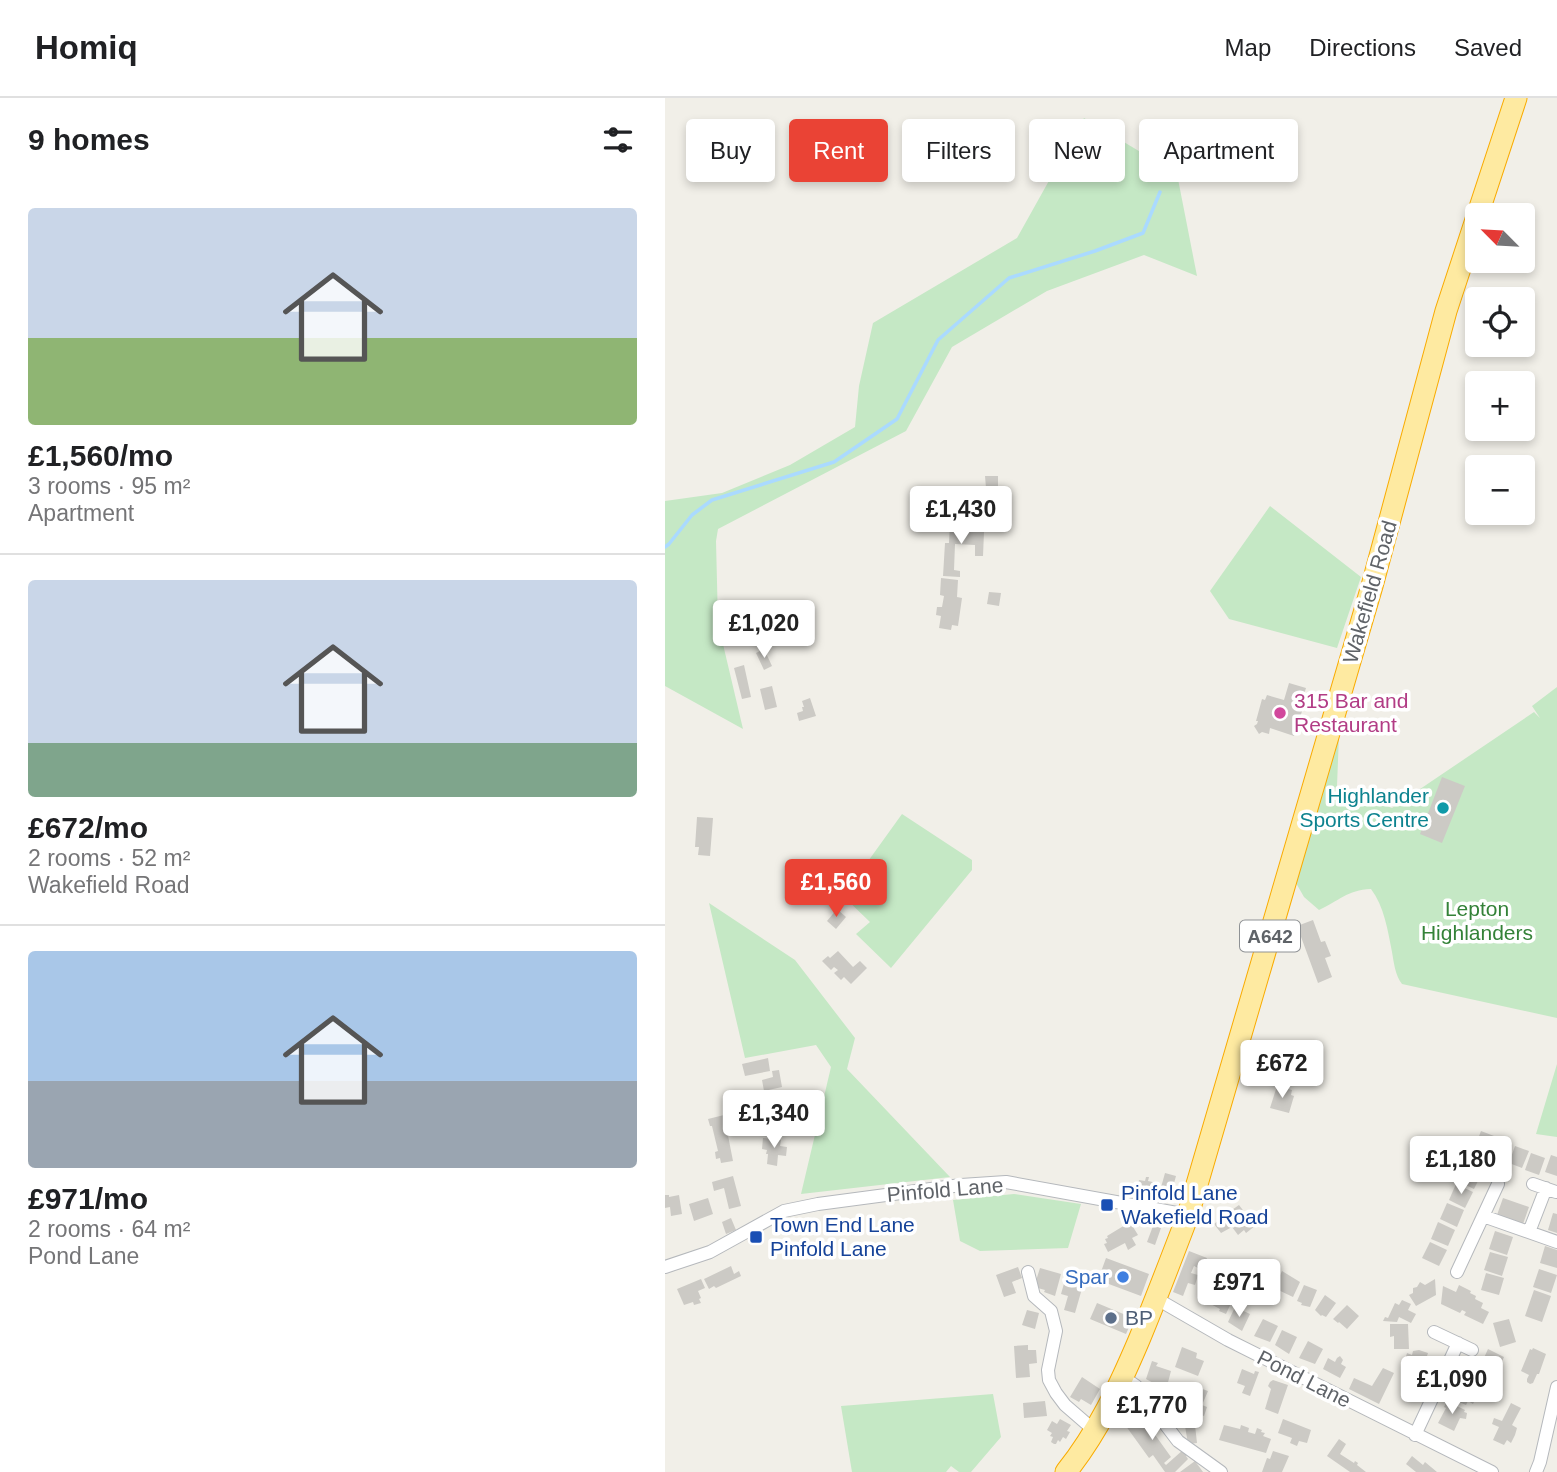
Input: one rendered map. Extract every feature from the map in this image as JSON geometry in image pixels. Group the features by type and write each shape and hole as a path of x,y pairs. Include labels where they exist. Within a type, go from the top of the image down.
{"highway":[{"name":"Wakefield Road","path":"1066,1472 1095,1431 1123,1377 1157,1298 1188,1215 1369,597 1446,310 1515,98"}],"street":[{"name":"Pinfold Lane","path":"665,1266 710,1252 785,1211 818,1204 961,1185 1006,1182 1188,1215"},
{"path":"1458,1272 1498,1184"},
{"path":"1529,1232 1545,1188"},
{"path":"1483,1216 1557,1242"},
{"path":"1028,1272 1034,1296 1051,1311 1056,1331 1048,1370 1049,1380 1065,1405 1095,1431"},
{"name":"Pond Lane","path":"1157,1298 1235,1344 1492,1472"},
{"path":"1434,1332 1472,1350"},
{"path":"1415,1435 1458,1343"},
{"path":"1123,1377 1136,1385 1178,1441 1221,1472"},
{"path":"1536,1472 1557,1387"}],"green space":[{"path":"1125,143 1139,151 1139,182 1179,182 1197,276 1144,255 1047,291 952,347 906,431 718,529 718,623 743,729 665,686 665,501 722,493 790,465 855,427 859,386 873,323 1017,238 1048,182 1125,182"},
{"path":"1270,506 1361,577 1337,648 1229,619 1210,591"},
{"name":"Lepton Highlanders","path":"1557,687 1557,1018 1402,984 1395,969 1382,911 1371,889 1349,894 1319,910 1304,897 1296,883 1339,735 1337,786 1392,808 1534,712 1540,718 1532,706"},
{"path":"902,814 972,860 972,870 891,968 856,934 870,922 843,896"},
{"path":"709,903 795,960 855,1038 847,1069 950,1177 801,1194 831,1067 816,1045 745,1058"},
{"path":"1557,1064 1557,1137 1536,1134"},
{"path":"1014,1194 1081,1204 1068,1248 980,1251 960,1241 953,1200"},
{"path":"993,1394 1001,1437 971,1472 959,1472 951,1466 946,1472 852,1472 841,1406"}],"building":[{"path":"985,476 998,476 998,488 986,488"},
{"path":"950,522 969,523 969,532 984,532 983,556 975,556 975,545 955,544 954,570 960,571 960,577 943,576 945,543 949,543"},
{"path":"941,578 958,580 957,597 962,598 958,626 952,625 951,630 939,628 941,616 936,615 937,607 942,607 944,596 940,595"},
{"path":"989,592 1001,593 999,606 987,604"},
{"path":"764,649 772,666 764,670 756,653"},
{"path":"744,665 751,697 742,699 734,668"},
{"name":"315 Bar and Restaurant","path":"1289,683 1306,688 1301,704 1304,705 1294,736 1270,728 1269,734 1259,734 1254,726 1258,721 1262,699 1265,700 1267,695 1284,700"},
{"path":"772,686 777,707 765,710 760,689"},
{"path":"810,698 816,716 799,721 797,713 803,711 802,701"},
{"name":"Highlander Sports Centre","path":"1442,777 1465,786 1442,843 1420,834"},
{"path":"697,817 713,818 710,856 698,855 699,847 695,847"},
{"path":"837,909 846,917 836,929 827,921"},
{"path":"1313,920 1321,942 1325,941 1331,956 1325,958 1332,977 1318,983 1297,926"},
{"path":"838,951 853,967 860,961 867,968 851,984 844,977 841,980 834,973 838,970 834,967 831,970 822,961"},
{"path":"768,1058 770,1071 745,1076 742,1064"},
{"path":"779,1070 782,1087 764,1091 762,1080 773,1077 772,1071"},
{"path":"1277,1086 1292,1090 1291,1095 1294,1096 1289,1113 1270,1108"},
{"path":"771,1105 774,1115 763,1119 767,1130 758,1132 752,1111"},
{"path":"791,1108 795,1119 784,1123 780,1112"},
{"path":"724,1115 733,1161 721,1163 720,1158 716,1159 715,1152 718,1151 708,1119"},
{"path":"1481,1131 1494,1136 1488,1153 1474,1149"},
{"path":"763,1138 781,1140 780,1146 787,1147 786,1156 778,1155 777,1166 767,1164 767,1150 762,1149"},
{"path":"1498,1140 1512,1145 1506,1162 1492,1157"},
{"path":"1515,1146 1529,1151 1522,1168 1509,1163"},
{"path":"1531,1153 1545,1158 1539,1175 1525,1170"},
{"path":"1551,1155 1557,1157 1557,1176 1545,1172"},
{"path":"1465,1165 1482,1173 1474,1189 1457,1181"},
{"path":"1165,1173 1176,1176 1171,1194 1160,1191"},
{"path":"733,1176 741,1206 729,1209 724,1188 714,1191 712,1182"},
{"path":"1146,1177 1149,1177 1148,1181 1157,1183 1155,1192 1145,1193 1146,1190 1137,1189 1139,1180 1145,1181"},
{"path":"1456,1184 1473,1192 1465,1208 1449,1200"},
{"path":"665,1195 679,1195 682,1214 671,1216 670,1207 665,1208"},
{"path":"708,1198 713,1214 694,1221 689,1204"},
{"path":"1503,1198 1529,1207 1523,1224 1497,1215"},
{"path":"1447,1203 1464,1210 1457,1227 1440,1219"},
{"path":"1239,1205 1255,1226 1238,1235 1232,1227 1221,1233 1214,1224 1224,1216 1226,1219 1231,1215 1229,1212"},
{"path":"1553,1213 1557,1214 1557,1233 1548,1230"},
{"path":"731,1218 736,1230 726,1234 722,1222"},
{"path":"1130,1222 1138,1235 1132,1238 1136,1245 1128,1250 1125,1243 1108,1252 1104,1244 1107,1243 1107,1236"},
{"path":"1438,1222 1455,1230 1448,1246 1431,1239"},
{"path":"1153,1226 1161,1228 1155,1245 1147,1242"},
{"path":"1495,1231 1513,1237 1507,1255 1489,1249"},
{"path":"1430,1242 1447,1250 1439,1266 1422,1258"},
{"path":"1545,1246 1557,1250 1557,1268 1540,1263"},
{"path":"1189,1251 1207,1258 1202,1270 1194,1266 1191,1273 1198,1275 1195,1285 1188,1283 1183,1296 1173,1292"},
{"path":"1490,1252 1508,1257 1502,1276 1484,1270"},
{"name":"Spar","path":"1106,1258 1149,1274 1141,1296 1098,1280"},
{"path":"1257,1261 1277,1268 1270,1285 1251,1277"},
{"path":"731,1266 734,1274 739,1271 741,1276 709,1289 704,1279"},
{"path":"1018,1267 1022,1278 1012,1282 1016,1293 1004,1297 996,1275"},
{"path":"1040,1268 1061,1274 1055,1296 1034,1287"},
{"path":"1539,1269 1557,1275 1551,1293 1533,1287"},
{"path":"1282,1271 1300,1282 1293,1297 1274,1288"},
{"path":"1486,1273 1504,1278 1499,1295 1481,1290"},
{"path":"701,1279 705,1288 698,1291 701,1303 684,1305 677,1289"},
{"path":"1435,1279 1436,1295 1416,1306 1409,1295 1413,1293 1413,1288 1420,1282 1425,1285"},
{"path":"1065,1280 1083,1285 1075,1313 1064,1310 1068,1296 1061,1294"},
{"path":"1304,1285 1317,1290 1310,1307 1297,1301"},
{"path":"1459,1285 1471,1291 1470,1293 1476,1296 1475,1299 1483,1303 1481,1308 1489,1312 1483,1324 1464,1315 1466,1312 1462,1310 1460,1313 1441,1304 1443,1286 1456,1292"},
{"path":"1209,1289 1219,1294 1221,1289 1227,1292 1225,1297 1232,1301 1226,1314 1203,1300"},
{"path":"1534,1290 1551,1296 1542,1322 1525,1316"},
{"path":"1325,1295 1336,1303 1326,1317 1315,1310"},
{"path":"1402,1300 1411,1304 1408,1310 1416,1314 1411,1323 1399,1317 1397,1322 1383,1321 1385,1317 1388,1318 1395,1303 1399,1305"},
{"name":"BP","path":"1097,1303 1133,1318 1126,1334 1090,1319"},
{"path":"1347,1305 1359,1316 1347,1329 1333,1319"},
{"path":"1235,1307 1250,1314 1242,1331 1228,1322"},
{"path":"1027,1310 1039,1313 1035,1329 1022,1325"},
{"path":"1263,1319 1278,1326 1270,1342 1254,1336"},
{"path":"1509,1319 1516,1342 1500,1347 1493,1323"},
{"path":"1390,1324 1408,1324 1409,1349 1394,1349"},
{"path":"1282,1330 1297,1337 1289,1354 1275,1345"},
{"path":"1308,1341 1323,1349 1315,1364 1299,1358"},
{"path":"1028,1345 1028,1350 1036,1350 1037,1363 1029,1364 1030,1377 1016,1378 1014,1346"},
{"path":"1182,1347 1197,1353 1196,1358 1204,1361 1198,1376 1175,1367"},
{"path":"1488,1349 1504,1357 1494,1379 1478,1371"},
{"path":"1530,1349 1546,1354 1539,1374 1530,1384 1527,1382 1529,1375 1521,1371"},
{"path":"1413,1351 1428,1353 1419,1380 1405,1376 1407,1372 1402,1370 1407,1353 1412,1355"},
{"path":"1340,1356 1343,1360 1341,1364 1346,1367 1340,1378 1323,1369 1328,1358 1335,1362"},
{"path":"1152,1361 1158,1363 1156,1366 1171,1371 1167,1386 1146,1379"},
{"path":"1383,1368 1394,1373 1379,1404 1349,1389 1354,1378 1372,1386"},
{"path":"1242,1369 1254,1374 1255,1371 1259,1372 1250,1396 1242,1393 1245,1386 1237,1383"},
{"path":"1466,1371 1477,1376 1475,1380 1485,1385 1484,1388 1481,1387 1473,1404 1468,1401 1466,1405 1450,1398 1450,1395 1462,1373"},
{"path":"1082,1377 1100,1389 1091,1405 1070,1397"},
{"path":"1273,1380 1288,1385 1278,1414 1265,1409 1271,1389 1268,1386"},
{"path":"1194,1386 1208,1391 1202,1405 1207,1407 1204,1416 1185,1409"},
{"path":"1045,1401 1047,1416 1024,1418 1023,1403"},
{"path":"1447,1401 1467,1413 1466,1419 1460,1418 1454,1431 1438,1423"},
{"path":"1511,1403 1521,1408 1512,1425 1517,1428 1515,1435 1511,1443 1507,1440 1504,1445 1493,1440 1499,1427 1492,1424 1494,1418 1502,1421"},
{"path":"1135,1407 1171,1457 1164,1463 1166,1465 1183,1450 1187,1454 1188,1459 1175,1472 1165,1472 1153,1455 1149,1458 1123,1422 1128,1418 1125,1414"},
{"path":"1060,1419 1071,1425 1067,1431 1070,1432 1066,1439 1063,1437 1060,1442 1058,1440 1054,1444 1051,1442 1052,1433 1047,1430 1052,1421 1057,1424"},
{"path":"1283,1419 1311,1430 1307,1443 1299,1441 1297,1446 1290,1443 1292,1438 1278,1433"},
{"path":"1195,1425 1197,1443 1188,1444 1185,1426"},
{"path":"1224,1425 1240,1429 1241,1425 1249,1428 1248,1432 1255,1434 1257,1428 1262,1430 1261,1432 1265,1433 1263,1436 1271,1439 1266,1453 1219,1440"},
{"path":"1339,1439 1346,1444 1340,1454 1358,1463 1366,1472 1350,1472 1327,1456"},
{"path":"1273,1451 1289,1456 1282,1472 1262,1472 1267,1458 1270,1459"},
{"path":"1412,1456 1437,1472 1416,1472 1406,1464"},
{"path":"1195,1461 1203,1472 1180,1472"}],"waterway":[{"path":"665,547 692,515 712,500 834,462 897,419 938,340 1009,278 1143,233 1160,192"}],"place":[{"name":"315 Bar and Restaurant","path":"1280,713"},
{"name":"Highlander Sports Centre","path":"1443,808"},
{"name":"Pinfold Lane Wakefield Road","path":"1107,1205"},
{"name":"Town End Lane Pinfold Lane","path":"756,1237"},
{"name":"Spar","path":"1123,1277"},
{"name":"BP","path":"1111,1318"}]}
